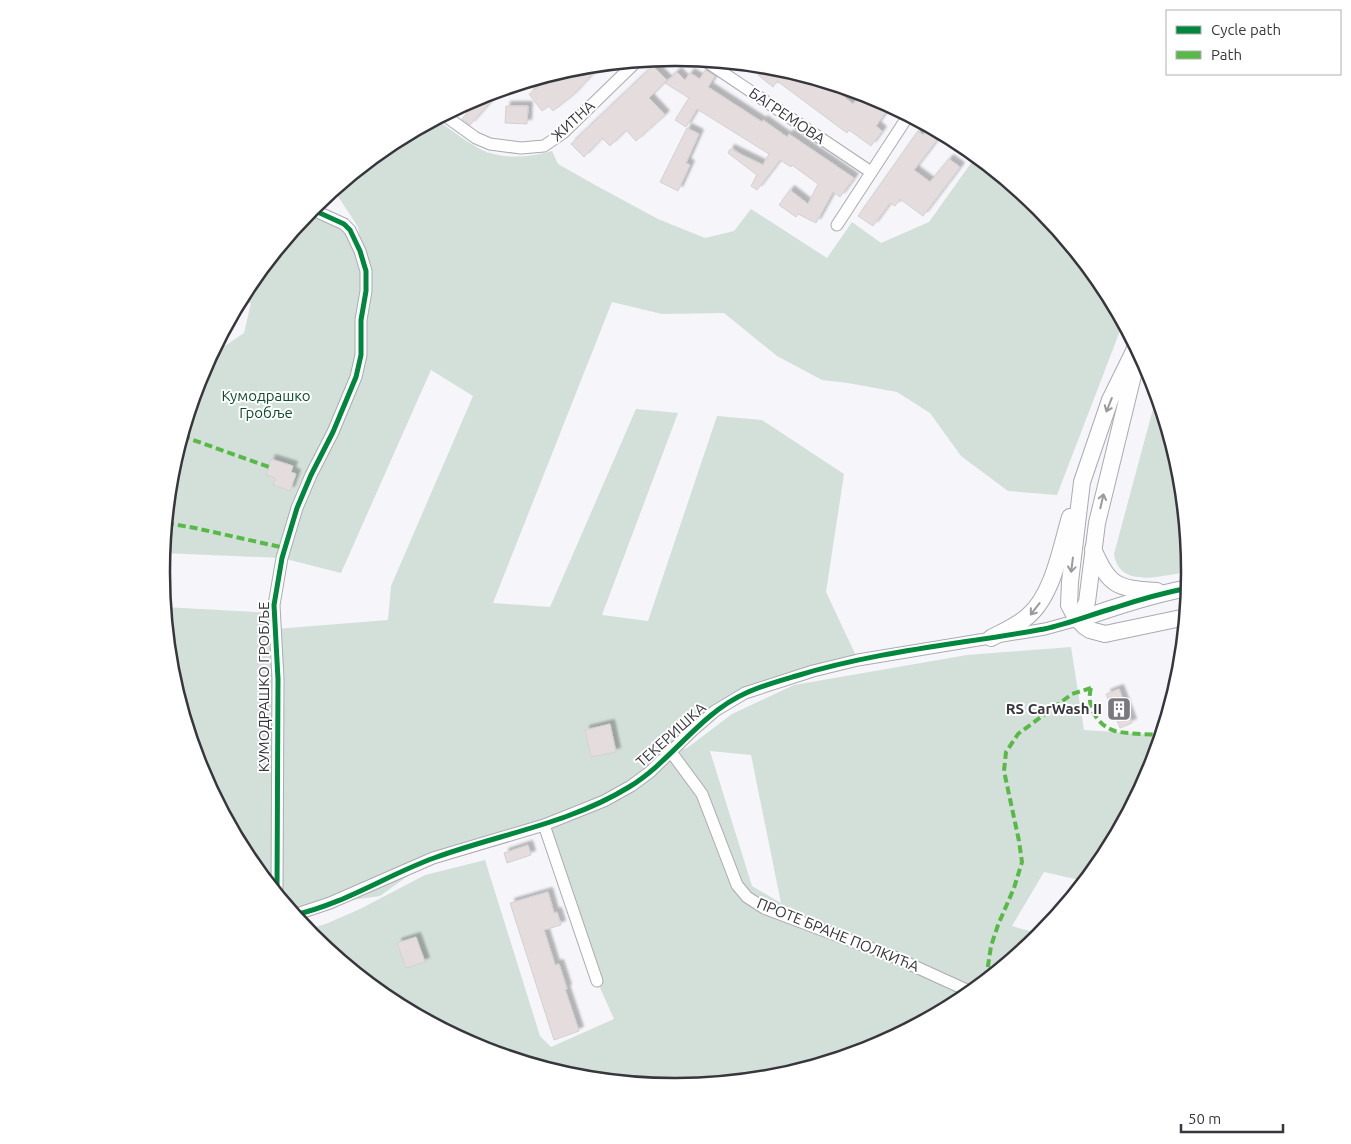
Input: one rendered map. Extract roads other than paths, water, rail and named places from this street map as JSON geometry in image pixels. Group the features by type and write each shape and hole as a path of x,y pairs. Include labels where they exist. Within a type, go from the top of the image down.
{"street":[{"name":"БАГРЕМОВА","path":"716,68 871,172"},
{"name":"ЖИТНА","path":"450,119 476,138 490,144 521,148 544,146 563,133 629,69"},
{"path":"837,226 905,121"},
{"name":"КУМОДРАШКО ГРОБЉЕ","path":"277,883 278,679 274,605 282,558 297,508 310,475 333,432 356,377 361,355 361,320 366,292 366,271 360,250 350,230 344,224 319,213"},
{"path":"991,638 1017,625 1038,606 1053,574 1074,505 1110,400 1132,355"},
{"path":"1078,620 1087,602 1093,549 1104,491 1136,362"},
{"path":"1082,482 1069,598 1071,611 1090,630 1105,634 1179,619"},
{"path":"1093,549 1106,576 1118,585 1138,590 1167,592"},
{"path":"1078,620 1180,589"},
{"name":"ТЕКЕРИШКА","path":"302,912 330,903 433,858 544,825 604,801 631,786 650,772 715,711 745,693 813,671 858,660 1045,629 1078,620"},
{"name":"ПРОТЕ БРАНЕ ПОЛКИЋА","path":"671,752 702,794 737,885 747,897 764,908 894,957 963,988"},
{"path":"544,825 597,981"}],"place":[{"name":"RS CarWash II","path":"1119,709"}],"park label":[{"name":"Кумодрашко Гробље","path":"266,404"}]}
